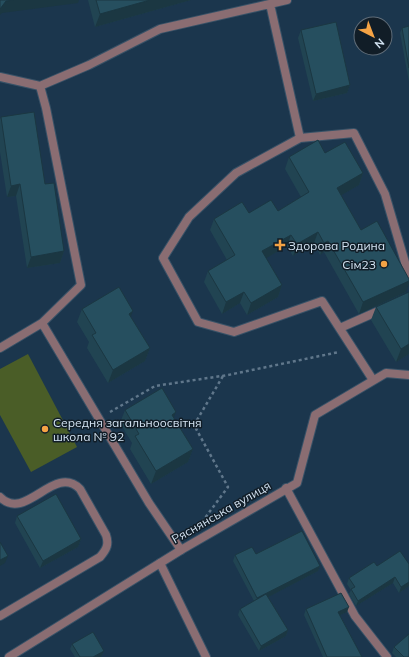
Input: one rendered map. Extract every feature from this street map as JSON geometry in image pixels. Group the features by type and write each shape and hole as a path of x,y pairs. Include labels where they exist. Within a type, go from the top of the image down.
{"street":[{"path":"0,77 40,86 89,65 160,29 287,0"},
{"path":"270,4 300,138"},
{"path":"0,348 42,323 81,285 46,108 40,86"},
{"path":"373,380 322,301 234,332 198,322 163,258 189,217 236,173 300,138 354,133 386,194 409,276"},
{"path":"340,328 388,306"},
{"path":"42,323 149,503 180,550"},
{"name":"Ряснянська вулиця","path":"9,657 180,550 297,483 315,415 386,372 409,375"},
{"path":"0,497 6,503 14,505 22,503 58,483 66,481 74,483 83,495 106,534 108,543 106,551 100,557 0,616"},
{"path":"286,488 355,616 387,657"},
{"path":"160,563 206,657"}],"path":[{"path":"99,419 155,386 223,375 353,349"},
{"path":"200,525 228,487 194,425 223,375"}],"green space":[{"path":"28,354 77,447 31,472 0,415 0,369"}],"building":[{"path":"0,0 14,0 6,1 0,9"},
{"path":"96,0 150,0 100,14"},
{"path":"336,22 350,85 316,94 301,30"},
{"path":"409,26 409,68 402,28"},
{"path":"34,112 45,184 54,183 64,251 31,257 20,184 11,186 1,117"},
{"path":"318,140 325,153 345,142 363,173 337,188 361,230 377,221 409,281 363,302 328,241 324,243 318,232 297,244 291,235 262,251 282,285 251,303 244,292 226,302 208,271 235,255 214,219 242,202 249,213 271,200 278,211 309,192 289,157"},
{"path":"119,287 133,311 129,314 150,348 113,370 92,335 96,333 82,309"},
{"path":"409,292 409,344 401,349 376,307"},
{"path":"162,388 176,412 172,415 193,449 156,471 135,436 139,434 125,410"},
{"path":"56,494 81,539 43,561 17,516"},
{"path":"302,531 320,566 257,598 235,555 252,547 256,554"},
{"path":"0,542 8,556 0,560"},
{"path":"400,551 409,564 409,582 401,587 395,577 358,601 351,589 355,587 349,578 374,562 377,566"},
{"path":"341,593 349,607 338,612 362,657 327,657 306,609"},
{"path":"266,594 288,630 261,646 240,609"},
{"path":"93,632 104,651 93,657 80,657 72,644"},
{"path":"409,634 409,657 404,657 394,647"}],"place":[{"name":"Здорова Родина","path":"280,245"},
{"name":"Сім23","path":"384,264"},
{"name":"Середня загальноосвітня школа № 92","path":"45,429"}]}
